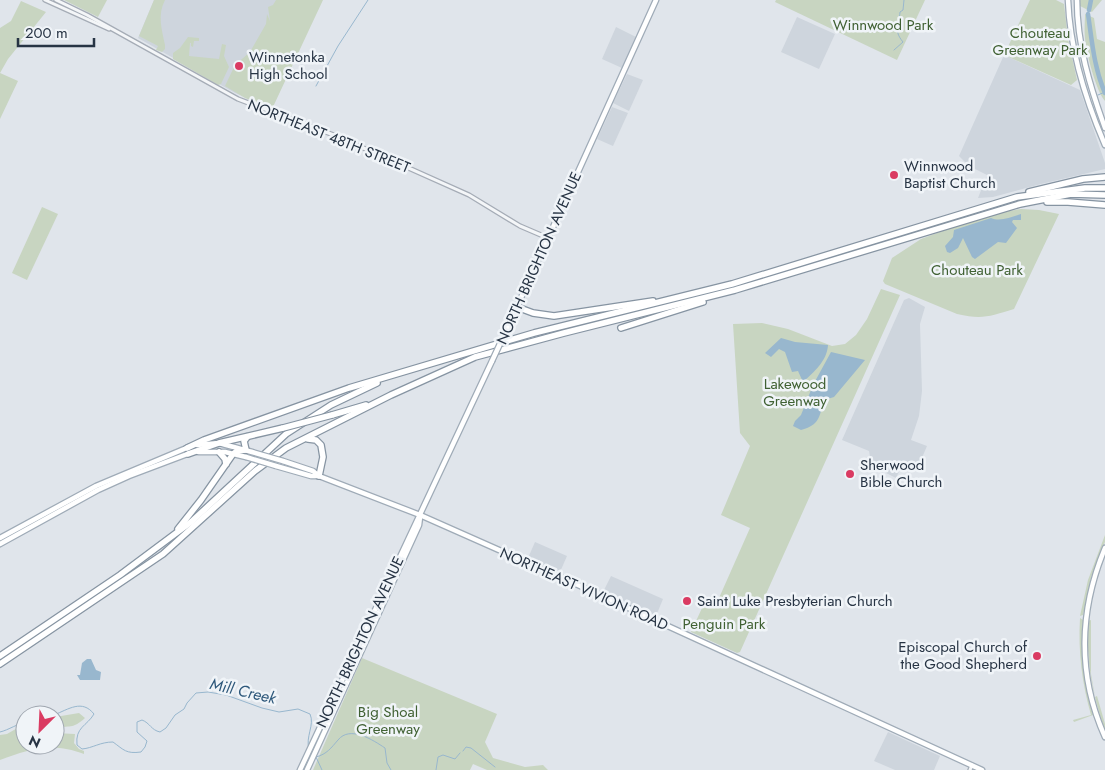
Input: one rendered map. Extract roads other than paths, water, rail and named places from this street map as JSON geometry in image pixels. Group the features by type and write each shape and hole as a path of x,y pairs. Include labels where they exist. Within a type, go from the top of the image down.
{"highway":[{"path":"188,451 204,440 340,391 534,333 732,284 1017,197 1036,189 1083,179 1105,177"},
{"path":"1017,197 1085,188 1105,188"},
{"path":"0,664 163,554 254,471 286,448 391,395 474,357 564,332 735,290 1020,204 1071,194 1105,195"},
{"path":"1020,204 1061,201 1105,206"},
{"path":"621,328 725,295 735,290"},
{"path":"517,307 533,313 554,316 677,298"},
{"path":"0,656 120,575 191,522 286,434 331,405 391,377"},
{"path":"188,451 358,408 391,395"},
{"path":"247,437 244,441 244,446 249,451"},
{"path":"300,440 314,439 321,445 323,457 319,476"},
{"path":"169,539 186,520 233,454 237,451 249,451"},
{"path":"219,452 226,459 226,464"}],"main road":[{"name":"NORTH BRIGHTON AVENUE","path":"300,770 505,333 656,0"},
{"path":"1068,0 1072,38 1082,83 1105,145"},
{"path":"1077,0 1082,53 1105,128"},
{"path":"1082,83 1092,90"},
{"name":"NORTHEAST VIVION ROAD","path":"219,443 313,471 319,476 420,515 631,609 971,768 982,770"},
{"name":"NORTHEAST VIVION ROAD","path":"0,538 96,486 188,451 233,454 311,476 319,476"},
{"name":"NORTHEAST VIVION ROAD","path":"0,544 98,490 188,451"},
{"name":"NORTH BRIGHTON AVENUE","path":"308,768 419,525 420,515"},
{"path":"1105,548 1089,594 1084,638 1088,684 1093,706 1105,736"}],"street":[{"name":"NORTHEAST 48TH STREET","path":"46,0 112,30"},
{"name":"NORTHEAST 48TH STREET","path":"56,0 87,15 238,99 392,160 469,195 520,226 548,238"}],"water":[{"path":"1021,214 1021,220 1013,220 1012,222 1017,228 1006,243 998,242 975,259 972,257 963,238 958,248 950,253 947,252 945,246 953,237 954,230 991,218 1010,218"},
{"path":"781,338 795,342 828,345 823,361 803,382 798,371 792,372 785,352 779,349 771,357 765,353"},
{"path":"831,352 865,360 834,397 824,400 818,420 812,426 801,430 793,426 801,415 813,385"},
{"path":"87,659 91,659 96,670 101,672 100,680 80,680 77,675 80,675 82,663"}],"waterway":[{"path":"316,86 338,46 368,0"},
{"path":"894,50 903,42 898,34 897,27 900,12 903,10 904,0"},
{"path":"1089,10 1091,0"},
{"path":"1088,14 1096,64 1105,93"},
{"path":"1098,95 1105,92"},
{"name":"Mill Creek","path":"65,710 80,706 89,709 94,714 78,734 77,745 82,749 113,742 128,752 141,752 147,741 137,732 137,722 142,720 160,732 166,728 175,715 184,709 196,693 208,692 226,695 279,712 298,709 310,714 309,749"},
{"name":"Mill Creek","path":"0,732 15,726"},
{"name":"Mill Creek","path":"315,756 320,756 326,752 343,736 349,734 362,735 385,748 387,763 391,770"},
{"name":"Mill Creek","path":"463,751 466,747 471,748 495,767"},
{"name":"Mill Creek","path":"436,770 438,757 443,755 455,759 460,753"},
{"path":"316,757 322,770"}],"place":[{"name":"Winnetonka High School","path":"239,66"},
{"name":"Winnwood Baptist Church","path":"894,175"},
{"name":"Sherwood Bible Church","path":"850,474"},
{"name":"Saint Luke Presbyterian Church","path":"687,601"},
{"name":"Episcopal Church of the Good Shepherd","path":"1037,656"}],"park label":[{"name":"Winnwood Park","path":"883,25"},
{"name":"Chouteau Greenway Park","path":"1040,42"},
{"name":"Chouteau Park","path":"977,270"},
{"name":"Lakewood Greenway","path":"795,392"},
{"name":"Penguin Park","path":"724,624"},
{"name":"Big Shoal Greenway","path":"388,720"}]}
